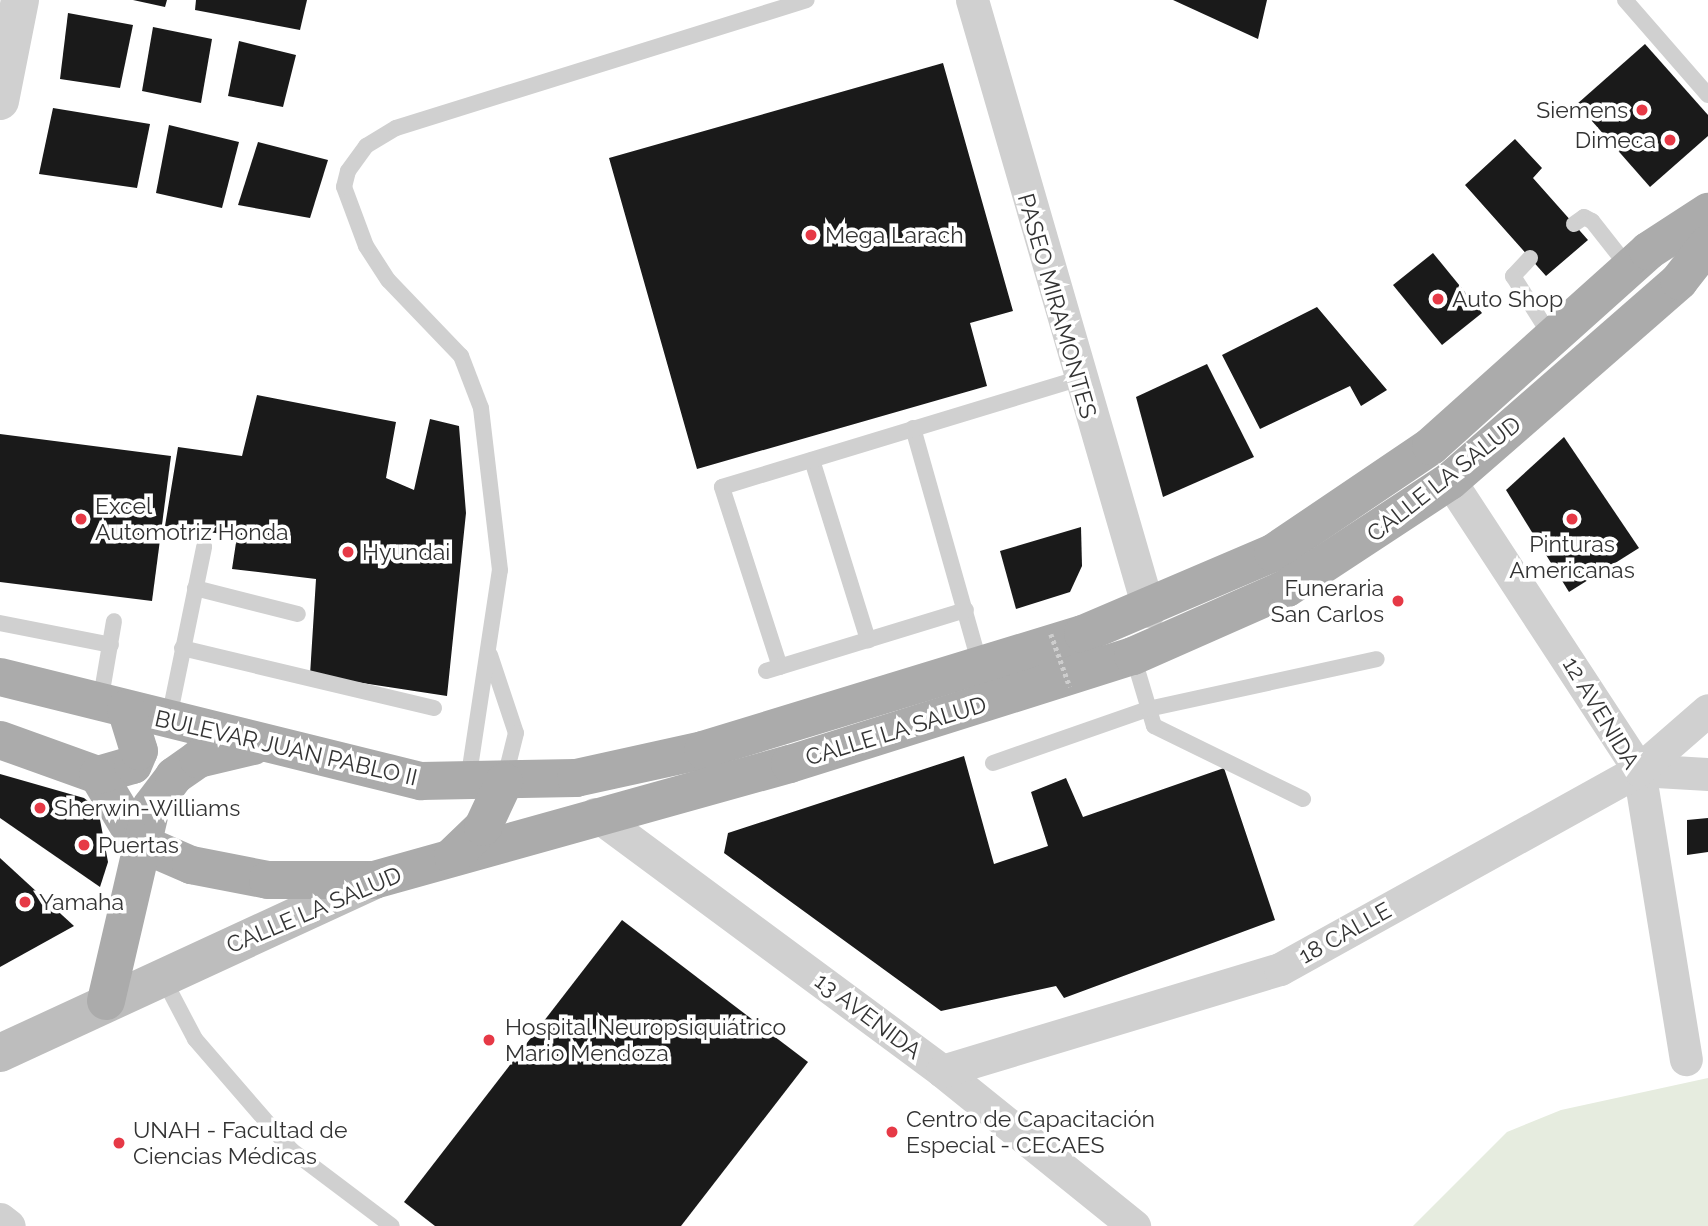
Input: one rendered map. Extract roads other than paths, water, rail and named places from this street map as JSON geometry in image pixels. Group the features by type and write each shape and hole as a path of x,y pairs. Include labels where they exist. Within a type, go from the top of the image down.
{"main road":[{"name":"CALLE LA SALUD","path":"576,778 703,750 980,668 1149,611 1273,552 1380,485 1552,338 1708,194"},
{"path":"1638,259 1708,212"},
{"path":"1679,281 1708,244"},
{"name":"CALLE LA SALUD","path":"0,1053 106,1000 374,880 595,814 790,764 1133,656 1287,588 1450,481 1708,256"},
{"name":"BULEVAR JUAN PABLO II","path":"0,677 257,745 421,781 486,783 576,778"},
{"path":"0,740 98,775 133,765 139,751 113,706"},
{"path":"106,1000 138,842 151,807 174,776 198,759 257,745"},
{"path":"98,775 138,842 227,875 374,880"},
{"path":"451,858 483,827 486,783"}],"street":[{"path":"0,101 20,0"},
{"name":"PASEO MIRAMONTES","path":"972,0 1077,379 1149,611"},
{"name":"12 AVENIDA","path":"1450,481 1639,770 1686,1059"},
{"name":"18 CALLE","path":"942,1072 1280,969 1639,770 1708,710"},
{"path":"1639,770 1708,774"},
{"name":"13 AVENIDA","path":"595,814 942,1072 1117,1221"},
{"path":"0,1219 9,1226"}],"lane":[{"path":"486,783 489,653 499,534 481,408 461,356 388,280 366,246 344,187 348,171 366,146 396,128 806,0"},
{"path":"1625,0 1708,95"},
{"path":"1574,224 1584,217 1592,221 1638,259"},
{"path":"1530,258 1513,276 1552,338"},
{"path":"966,610 773,669 722,487 1077,379"},
{"path":"913,428 966,610 980,668"},
{"path":"812,460 868,640"},
{"path":"169,721 204,547"},
{"path":"195,588 298,614"},
{"path":"113,706 111,645 114,621"},
{"path":"0,623 111,645"},
{"path":"182,648 434,708"},
{"path":"486,783 516,733 489,653"},
{"path":"1133,656 1154,726 1303,799"},
{"path":"993,763 1148,709 1377,659"},
{"path":"162,976 195,1039 291,1150 392,1226"}],"place":[{"name":"Siemens","path":"1642,110"},
{"name":"Dimeca","path":"1670,140"},
{"name":"Mega Larach","path":"811,235"},
{"name":"Auto Shop","path":"1438,299"},
{"name":"Excel Automotriz Honda","path":"81,519"},
{"name":"Pinturas Americanas","path":"1572,519"},
{"name":"Hyundai","path":"348,552"},
{"name":"Funeraria San Carlos","path":"1398,601"},
{"name":"Sherwin-Williams","path":"40,808"},
{"name":"Puertas","path":"84,845"},
{"name":"Yamaha","path":"25,902"},
{"name":"Hospital Neuropsiquiátrico Mario Mendoza","path":"489,1040"},
{"name":"Centro de Capacitación Especial - CECAES","path":"892,1132"},
{"name":"UNAH - Facultad de Ciencias Médicas","path":"119,1143"}]}
